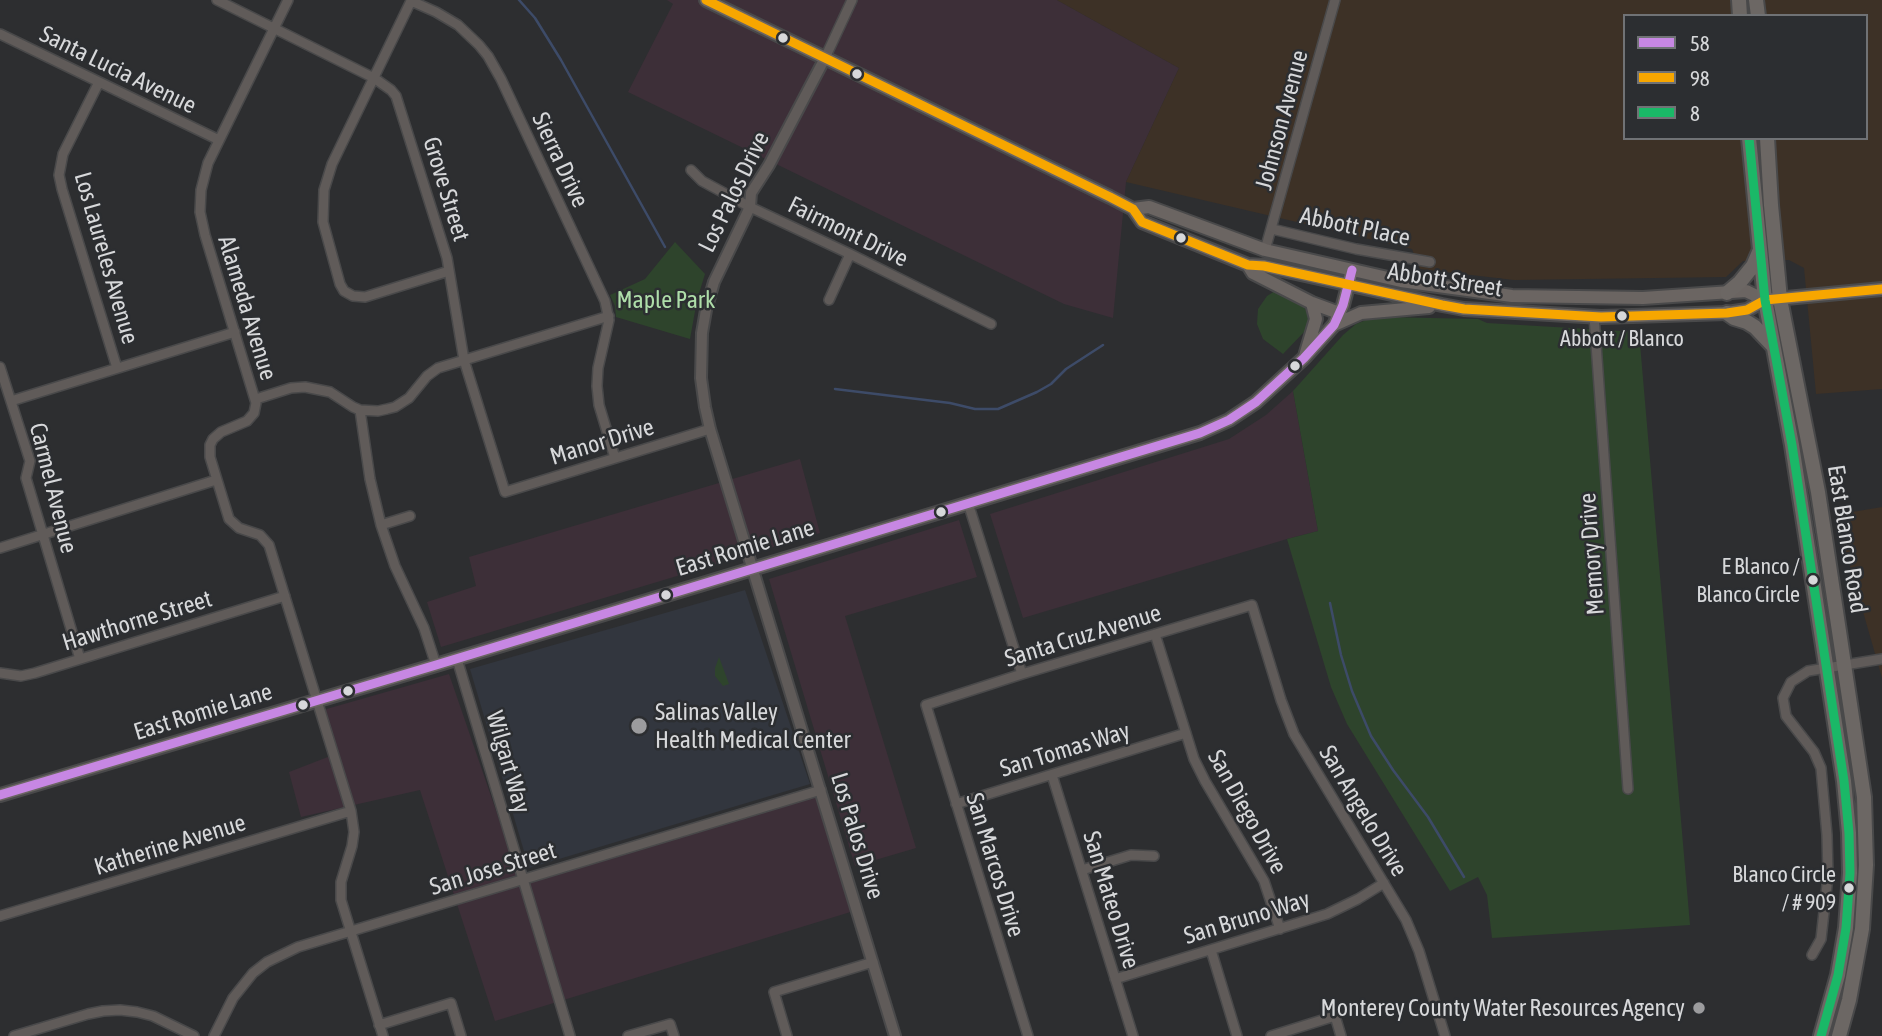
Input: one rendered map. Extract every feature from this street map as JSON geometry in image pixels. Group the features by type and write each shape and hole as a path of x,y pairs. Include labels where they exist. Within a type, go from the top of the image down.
{"highway":[{"path":"1749,140 1759,250 1773,299"},
{"path":"1768,140 1773,299"},
{"path":"1727,293 1753,266 1759,250"},
{"name":"East Blanco Road","path":"1773,299 1773,346 1792,444 1844,781 1849,833 1850,873 1846,928 1838,975 1821,1036"},
{"name":"East Blanco Road","path":"1773,299 1818,492 1864,797 1866,865 1862,929 1849,1000 1839,1036"},
{"path":"1727,313 1755,327 1773,346"}],"main road":[{"name":"Abbott Street","path":"706,0 1133,209 1142,222 1248,265 1264,266 1442,306 1601,317 1727,313 1747,310 1773,299 1882,289"},
{"name":"Abbott Street","path":"1133,209 1149,207 1265,250 1401,281 1512,296 1621,298 1746,291 1773,299"},
{"path":"1248,265 1253,273 1312,303 1336,319 1361,313 1442,306"},
{"name":"East Romie Lane","path":"0,795 457,659 1213,428 1256,402 1304,358 1336,319 1352,270"},
{"path":"1304,358 1317,319 1312,303"}],"street":[{"name":"Grove Street","path":"217,0 391,89 398,101 449,271 464,360 505,492"},
{"name":"Alameda Avenue","path":"288,0 219,140 204,177 200,212 209,250 256,399 254,413 247,421 221,432 211,442 210,457 225,510 232,523 260,535 270,545 351,811 353,839 340,890 383,1036"},
{"path":"825,58 852,0"},
{"name":"Johnson Avenue","path":"1265,250 1335,0"},
{"name":"Sierra Drive","path":"374,78 411,1 458,25 474,39 501,79 605,301 609,316"},
{"name":"Santa Lucia Avenue","path":"0,34 219,140"},
{"name":"Los Palos Drive","path":"825,58 769,165 751,193 750,207 714,282 704,322 701,378 710,429 895,1036"},
{"path":"374,78 332,164 324,190 324,231 340,285 348,294 365,297 449,271"},
{"name":"Los Laureles Avenue","path":"99,82 63,155 59,175 117,368"},
{"name":"Fairmont Drive","path":"691,170 702,181 750,207 991,324"},
{"name":"Abbott Place","path":"1272,229 1356,249 1430,262"},
{"path":"829,300 850,254"},
{"path":"256,399 291,388 311,387 330,392 360,410 378,411 395,407 409,398 432,372 446,365 609,316 597,386 599,405 615,457"},
{"name":"Memory Drive","path":"1594,316 1628,789"},
{"path":"11,401 235,332"},
{"name":"Carmel Avenue","path":"0,367 29,457 30,465 26,478 80,659"},
{"path":"360,410 370,479 381,525 436,665"},
{"name":"Manor Drive","path":"505,492 710,429"},
{"path":"0,548 216,480"},
{"path":"968,503 1022,674"},
{"path":"381,525 410,516"},
{"name":"Hawthorne Street","path":"0,673 27,676 285,596"},
{"name":"Santa Cruz Avenue","path":"926,705 1252,605"},
{"name":"San Angelo Drive","path":"1252,605 1294,734 1411,932 1446,1036"},
{"name":"San Diego Drive","path":"1155,634 1194,759 1264,881 1280,929"},
{"name":"Wilgart Way","path":"457,659 570,1036"},
{"path":"1812,955 1821,939 1828,876 1821,768 1814,752 1786,716 1783,698 1791,682 1808,671 1882,659"},
{"name":"San Marcos Drive","path":"926,705 1028,1036"},
{"name":"San Tomas Way","path":"956,804 1185,733"},
{"name":"San Mateo Drive","path":"1052,775 1133,1036"},
{"name":"San Jose Street","path":"214,1036 233,999 253,973 267,962 298,947 821,790"},
{"name":"Katherine Avenue","path":"0,916 351,811"},
{"path":"1082,870 1131,855 1154,856"},
{"name":"San Bruno Way","path":"1115,979 1327,914 1384,883"},
{"path":"1211,950 1237,1036"},
{"path":"787,1036 774,992 873,962"},
{"path":"379,1025 451,1003 461,1036"},
{"path":"14,1036 88,1014 120,1010 153,1016 194,1036"},
{"path":"1270,1036 1335,1016 1341,1036"},
{"path":"628,1036 670,1024 674,1036"}],"shaded area":[{"path":"667,0 1057,0 1179,68 1126,182 1113,318 1064,304 628,92 673,4"},
{"path":"1057,0 1882,0 1882,389 1816,394 1804,268 1789,260 1743,261 1726,277 1514,280 1420,269 1412,249 1126,182 1179,68"},
{"path":"1293,391 1318,531 1023,618 990,514 1229,439 1266,415"},
{"path":"800,459 820,533 441,647 427,602 476,586 469,557"},
{"path":"1882,507 1882,678 1837,521 1846,513"},
{"path":"959,520 977,577 845,616 916,848 855,866 769,579"},
{"name":"Salinas Valley Health Medical Center","path":"745,590 810,784 529,868 470,669"},
{"path":"449,674 522,880 821,790 857,910 495,1021 420,790 301,817 289,772 333,755 323,710"}],"green space":[{"name":"Maple Park","path":"675,242 705,274 690,339 616,317 610,295 645,279"},
{"path":"1275,291 1301,303 1309,319 1305,331 1283,354 1263,339 1257,324 1258,309 1267,296"},
{"path":"1371,318 1478,319 1487,323 1639,332 1690,925 1492,938 1487,895 1478,877 1450,891 1347,724 1331,687 1287,539 1318,531 1293,391 1356,324"},
{"path":"719,657 729,684 723,686 715,676"}],"waterway":[{"path":"519,0 535,18 561,60 665,247"},
{"path":"835,389 950,403 975,409 998,409 1051,384 1066,369 1103,345"},
{"path":"1330,603 1352,691 1371,736 1428,817 1464,877"}],"transit line":[{"name":"98","path":"706,0 1110,197 1133,209 1142,222 1248,265 1264,266 1464,309 1601,317 1727,313 1747,310 1765,300 1882,289"},
{"name":"8","path":"1749,140 1765,300 1792,445 1844,781 1849,833 1850,873 1846,928 1838,975 1821,1036"},
{"name":"58","path":"0,795 1200,433 1229,420 1256,402 1304,358 1334,325 1343,305 1352,270"}],"place":[{"name":"Abbott / Blanco","path":"1622,316"},
{"name":"E Blanco / Blanco Circle","path":"1813,580"},
{"name":"Salinas Valley Health Medical Center","path":"639,726"},
{"name":"Blanco Circle / # 909","path":"1849,888"},
{"name":"Monterey County Water Resources Agency","path":"1699,1008"}]}
